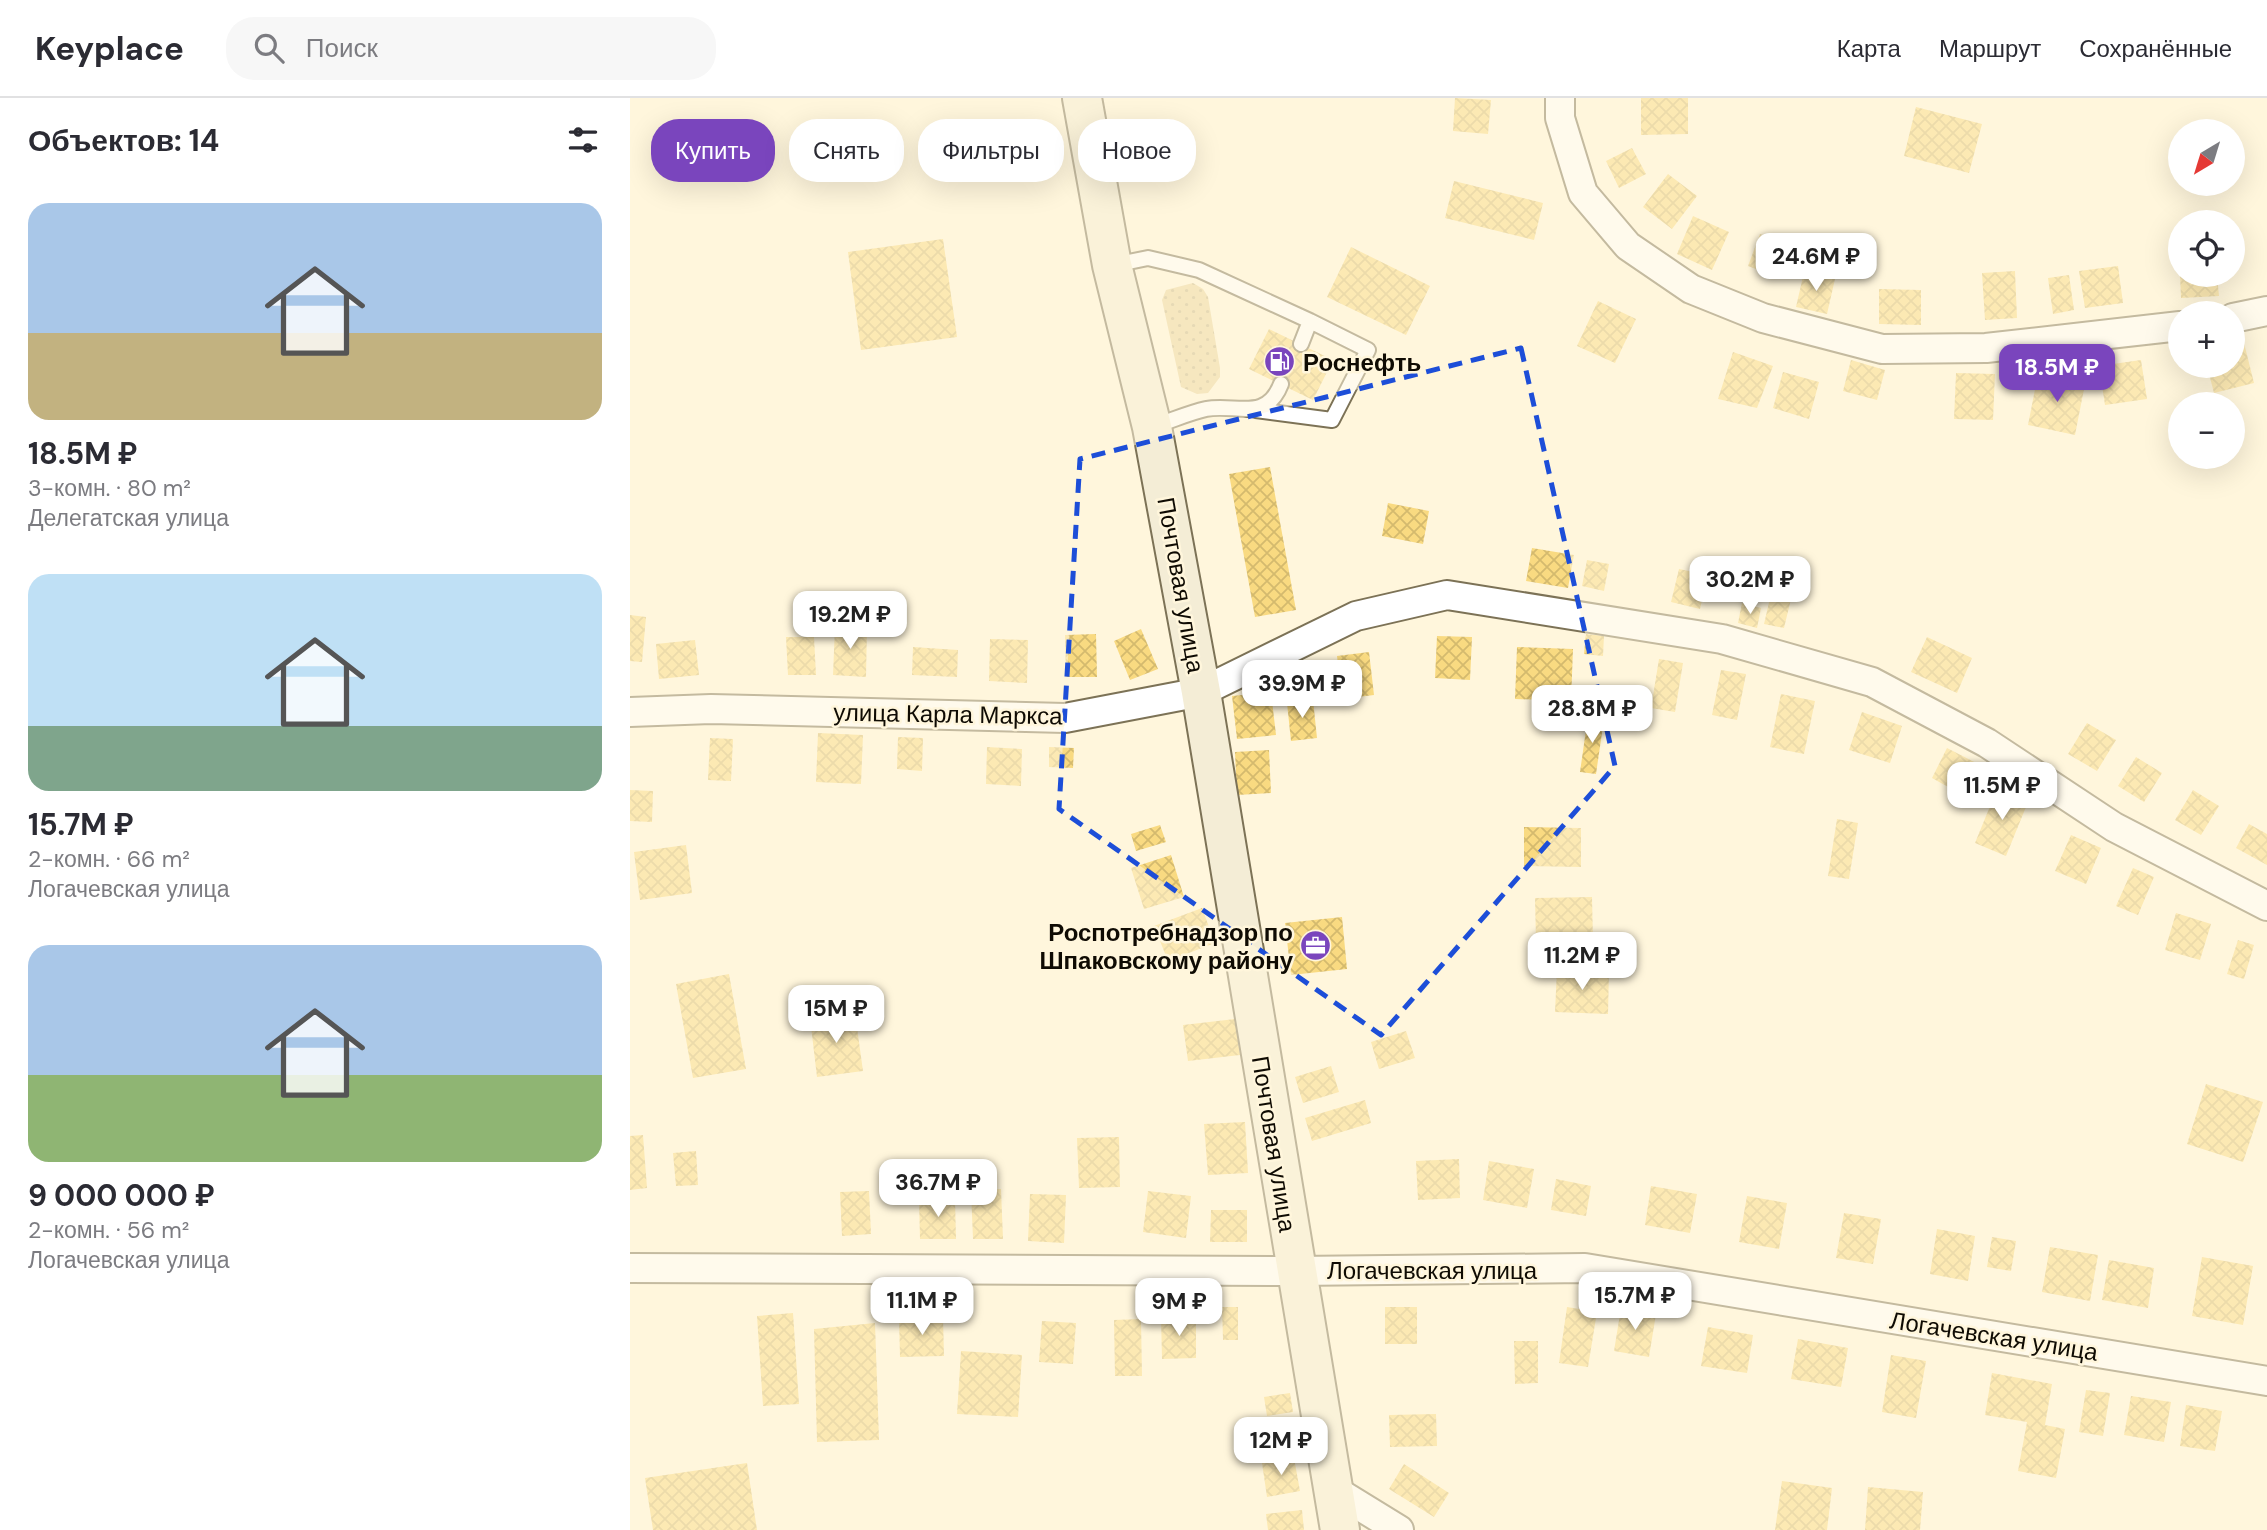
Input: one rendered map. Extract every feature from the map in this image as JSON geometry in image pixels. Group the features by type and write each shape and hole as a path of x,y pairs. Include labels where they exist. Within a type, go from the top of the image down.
{"main road":[{"name":"Почтовая улица","path":"1082,98 1112,265 1152,427 1201,692 1340,1530"}],"street":[{"path":"1560,98 1560,118 1583,192 1628,246 1691,289 1763,318 1882,349 1986,348 2168,327"},
{"path":"2245,316 2267,311"},
{"name":"улица Карла Маркса","path":"630,712 711,709 1065,718 1201,692 1356,616 1447,595 1722,639 1872,682 1987,743 2114,827 2267,906"},
{"name":"Логачевская улица","path":"630,1268 1295,1271 1585,1268 2267,1381"},
{"path":"1334,1490 1399,1530"}],"lane":[{"path":"1112,265 1148,258 1199,270 1368,350 1332,420 1256,410 1208,409 1152,427"},
{"path":"1301,344 1310,321"},
{"path":"1256,410 1277,396 1281,384"}],"highlighted area":[{"path":"1521,348 1615,766 1381,1035 1059,809 1080,459"}],"shaded area":[{"path":"1193,283 1203,289 1208,297 1220,368 1220,377 1208,393 1197,394 1181,387 1162,300 1166,290"}],"building":[{"path":"1455,98 1491,100 1488,134 1453,131"},
{"path":"1641,98 1688,98 1688,134 1641,135"},
{"path":"1916,107 1982,124 1969,173 1904,156"},
{"path":"1632,148 1646,174 1619,188 1606,161"},
{"path":"1668,174 1697,196 1672,229 1643,207"},
{"path":"1454,181 1543,203 1534,240 1445,218"},
{"path":"1693,216 1729,232 1712,270 1677,254"},
{"path":"1760,234 1789,244 1777,277 1748,266"},
{"path":"943,239 957,337 861,350 848,252"},
{"path":"1351,247 1430,286 1406,335 1327,297"},
{"path":"2118,266 2123,303 2085,308 2079,271"},
{"path":"2015,271 2017,318 1985,320 1982,273"},
{"path":"1804,272 1835,279 1827,314 1796,307"},
{"path":"2069,275 2074,310 2053,314 2048,278"},
{"path":"2181,287 2218,287 2219,296 2181,298"},
{"path":"1879,289 1921,290 1921,325 1879,324"},
{"path":"1598,301 1636,319 1615,363 1577,346"},
{"path":"1269,329 1333,360 1313,400 1249,369"},
{"path":"2245,347 2254,383 2214,392 2210,378 2245,378"},
{"path":"1733,352 1773,366 1757,408 1718,399"},
{"path":"1851,360 1885,370 1877,400 1843,391"},
{"path":"2141,360 2147,399 2105,405 2099,366"},
{"path":"1783,372 1819,382 1809,419 1773,408"},
{"path":"1956,373 1995,374 1993,420 1954,419"},
{"path":"2038,374 2085,384 2075,435 2028,425"},
{"path":"1270,467 1296,610 1255,617 1229,474"},
{"path":"1388,503 1429,511 1423,544 1382,536"},
{"path":"1532,548 1574,555 1568,588 1526,581"},
{"path":"1587,560 1609,564 1604,591 1582,586"},
{"path":"1679,569 1708,575 1700,609 1671,602"},
{"path":"1771,594 1791,599 1784,628 1764,624"},
{"path":"1742,603 1761,608 1757,628 1738,623"},
{"path":"630,615 646,617 642,662 630,661"},
{"path":"835,626 867,627 866,677 833,675"},
{"path":"1141,629 1158,669 1130,680 1114,641"},
{"path":"1096,634 1097,677 1066,677 1065,635"},
{"path":"1586,634 1604,636 1603,656 1584,654"},
{"path":"1437,636 1472,637 1470,680 1435,678"},
{"path":"786,637 814,637 816,675 788,675"},
{"path":"1927,637 1972,658 1957,693 1911,672"},
{"path":"990,639 1028,640 1027,683 989,681"},
{"path":"695,640 699,675 659,679 656,644"},
{"path":"913,647 958,650 957,677 912,675"},
{"path":"1517,647 1573,649 1571,701 1515,699"},
{"path":"1369,652 1374,695 1342,699 1337,656"},
{"path":"1659,659 1683,663 1675,712 1651,708"},
{"path":"1721,670 1746,674 1737,720 1712,715"},
{"path":"1271,692 1276,735 1237,739 1232,696"},
{"path":"1781,694 1815,701 1804,754 1770,747"},
{"path":"1313,700 1317,738 1291,741 1287,703"},
{"path":"1862,712 1902,726 1890,763 1849,750"},
{"path":"1588,716 1604,719 1596,774 1580,772"},
{"path":"2087,723 2116,740 2097,771 2068,754"},
{"path":"818,733 863,735 861,784 816,782"},
{"path":"898,737 923,738 922,771 897,769"},
{"path":"710,738 733,739 731,781 708,780"},
{"path":"987,747 1022,749 1021,786 986,784"},
{"path":"1049,747 1074,748 1073,768 1049,767"},
{"path":"1947,748 1982,766 1966,797 1932,778"},
{"path":"1269,750 1271,793 1237,795 1235,752"},
{"path":"2136,757 2162,773 2144,802 2118,786"},
{"path":"1997,789 2028,802 2006,856 1975,843"},
{"path":"630,790 653,791 652,822 630,821"},
{"path":"2193,790 2219,806 2201,835 2175,820"},
{"path":"1837,819 1858,823 1849,879 1828,876"},
{"path":"2249,824 2267,834 2267,865 2236,848"},
{"path":"1160,825 1166,842 1136,851 1131,834"},
{"path":"1524,827 1581,828 1581,867 1524,866"},
{"path":"2071,835 2101,848 2086,884 2055,871"},
{"path":"686,845 692,893 640,900 634,852"},
{"path":"1171,855 1184,897 1144,909 1131,868"},
{"path":"2133,868 2154,877 2138,915 2116,906"},
{"path":"1592,897 1593,941 1536,941 1535,898"},
{"path":"1202,908 1215,943 1168,961 1154,926"},
{"path":"2176,913 2211,924 2200,960 2165,950"},
{"name":"Роспотребнадзор по Шпаковскому району","path":"1342,917 1347,969 1291,975 1285,923"},
{"path":"2238,940 2254,945 2244,979 2227,974"},
{"path":"1557,969 1609,971 1608,1014 1555,1012"},
{"path":"729,974 746,1069 693,1078 676,984"},
{"path":"855,1013 863,1071 817,1077 810,1018"},
{"path":"1235,1019 1240,1055 1188,1061 1183,1025"},
{"path":"1406,1031 1415,1058 1379,1069 1371,1042"},
{"path":"1331,1066 1339,1092 1303,1103 1295,1077"},
{"path":"2206,1084 2263,1102 2243,1162 2187,1144"},
{"path":"1365,1100 1371,1123 1312,1141 1305,1118"},
{"path":"1245,1122 1248,1173 1208,1175 1204,1124"},
{"path":"643,1135 647,1188 630,1190 630,1136"},
{"path":"1119,1137 1120,1187 1079,1188 1077,1138"},
{"path":"696,1151 698,1185 676,1186 673,1153"},
{"path":"1459,1159 1460,1198 1418,1200 1416,1161"},
{"path":"1489,1161 1534,1169 1527,1208 1483,1200"},
{"path":"1556,1179 1591,1186 1586,1216 1551,1210"},
{"path":"1651,1186 1697,1194 1690,1233 1645,1225"},
{"path":"1001,1189 1003,1239 973,1239 971,1191"},
{"path":"869,1191 871,1234 842,1236 840,1192"},
{"path":"1148,1191 1191,1196 1186,1238 1143,1232"},
{"path":"1030,1194 1066,1195 1064,1243 1028,1241"},
{"path":"1747,1196 1787,1203 1779,1249 1739,1242"},
{"path":"919,1199 955,1199 956,1239 920,1239"},
{"path":"1211,1210 1247,1210 1247,1242 1210,1242"},
{"path":"1844,1213 1881,1219 1873,1264 1836,1258"},
{"path":"1937,1229 1975,1236 1968,1281 1930,1274"},
{"path":"1992,1237 2016,1241 2011,1271 1987,1267"},
{"path":"2050,1247 2098,1255 2090,1301 2042,1292"},
{"path":"2202,1257 2253,1266 2243,1325 2192,1316"},
{"path":"2109,1260 2154,1268 2148,1308 2102,1300"},
{"path":"1222,1307 1238,1307 1238,1340 1223,1340"},
{"path":"1385,1307 1417,1307 1417,1344 1385,1344"},
{"path":"1567,1307 1597,1312 1588,1367 1559,1363"},
{"path":"1621,1308 1656,1314 1649,1357 1614,1351"},
{"path":"793,1313 799,1404 763,1406 757,1316"},
{"path":"943,1317 944,1356 900,1357 899,1318"},
{"path":"1161,1317 1196,1317 1196,1358 1162,1359"},
{"path":"1141,1319 1142,1376 1115,1376 1114,1320"},
{"path":"1042,1321 1076,1323 1073,1364 1039,1362"},
{"path":"875,1323 879,1440 817,1442 814,1329"},
{"path":"1708,1327 1753,1335 1747,1373 1701,1366"},
{"path":"1798,1339 1848,1348 1841,1387 1791,1379"},
{"path":"1514,1341 1538,1341 1538,1383 1515,1384"},
{"path":"961,1351 1022,1355 1018,1417 957,1414"},
{"path":"1891,1355 1926,1361 1916,1418 1882,1412"},
{"path":"1992,1373 2052,1384 2045,1425 2065,1429 2056,1478 2018,1471 2027,1422 1985,1415"},
{"path":"2086,1390 2110,1393 2103,1436 2079,1432"},
{"path":"1290,1393 1293,1412 1267,1416 1264,1397"},
{"path":"2131,1396 2171,1402 2164,1442 2124,1435"},
{"path":"2186,1405 2222,1411 2215,1451 2180,1446"},
{"path":"1436,1414 1437,1446 1390,1447 1389,1415"},
{"path":"1294,1458 1300,1491 1267,1497 1262,1463"},
{"path":"747,1463 757,1530 653,1530 645,1478"},
{"path":"1404,1464 1449,1493 1434,1517 1389,1489"},
{"path":"1782,1481 1832,1488 1827,1530 1775,1530"},
{"path":"1868,1487 1923,1492 1920,1530 1865,1530"},
{"path":"1302,1510 1304,1530 1268,1530 1266,1514"}],"place":[{"name":"Роснефть","path":"1280,362"},
{"name":"Роспотребнадзор по Шпаковскому району","path":"1316,946"}]}
